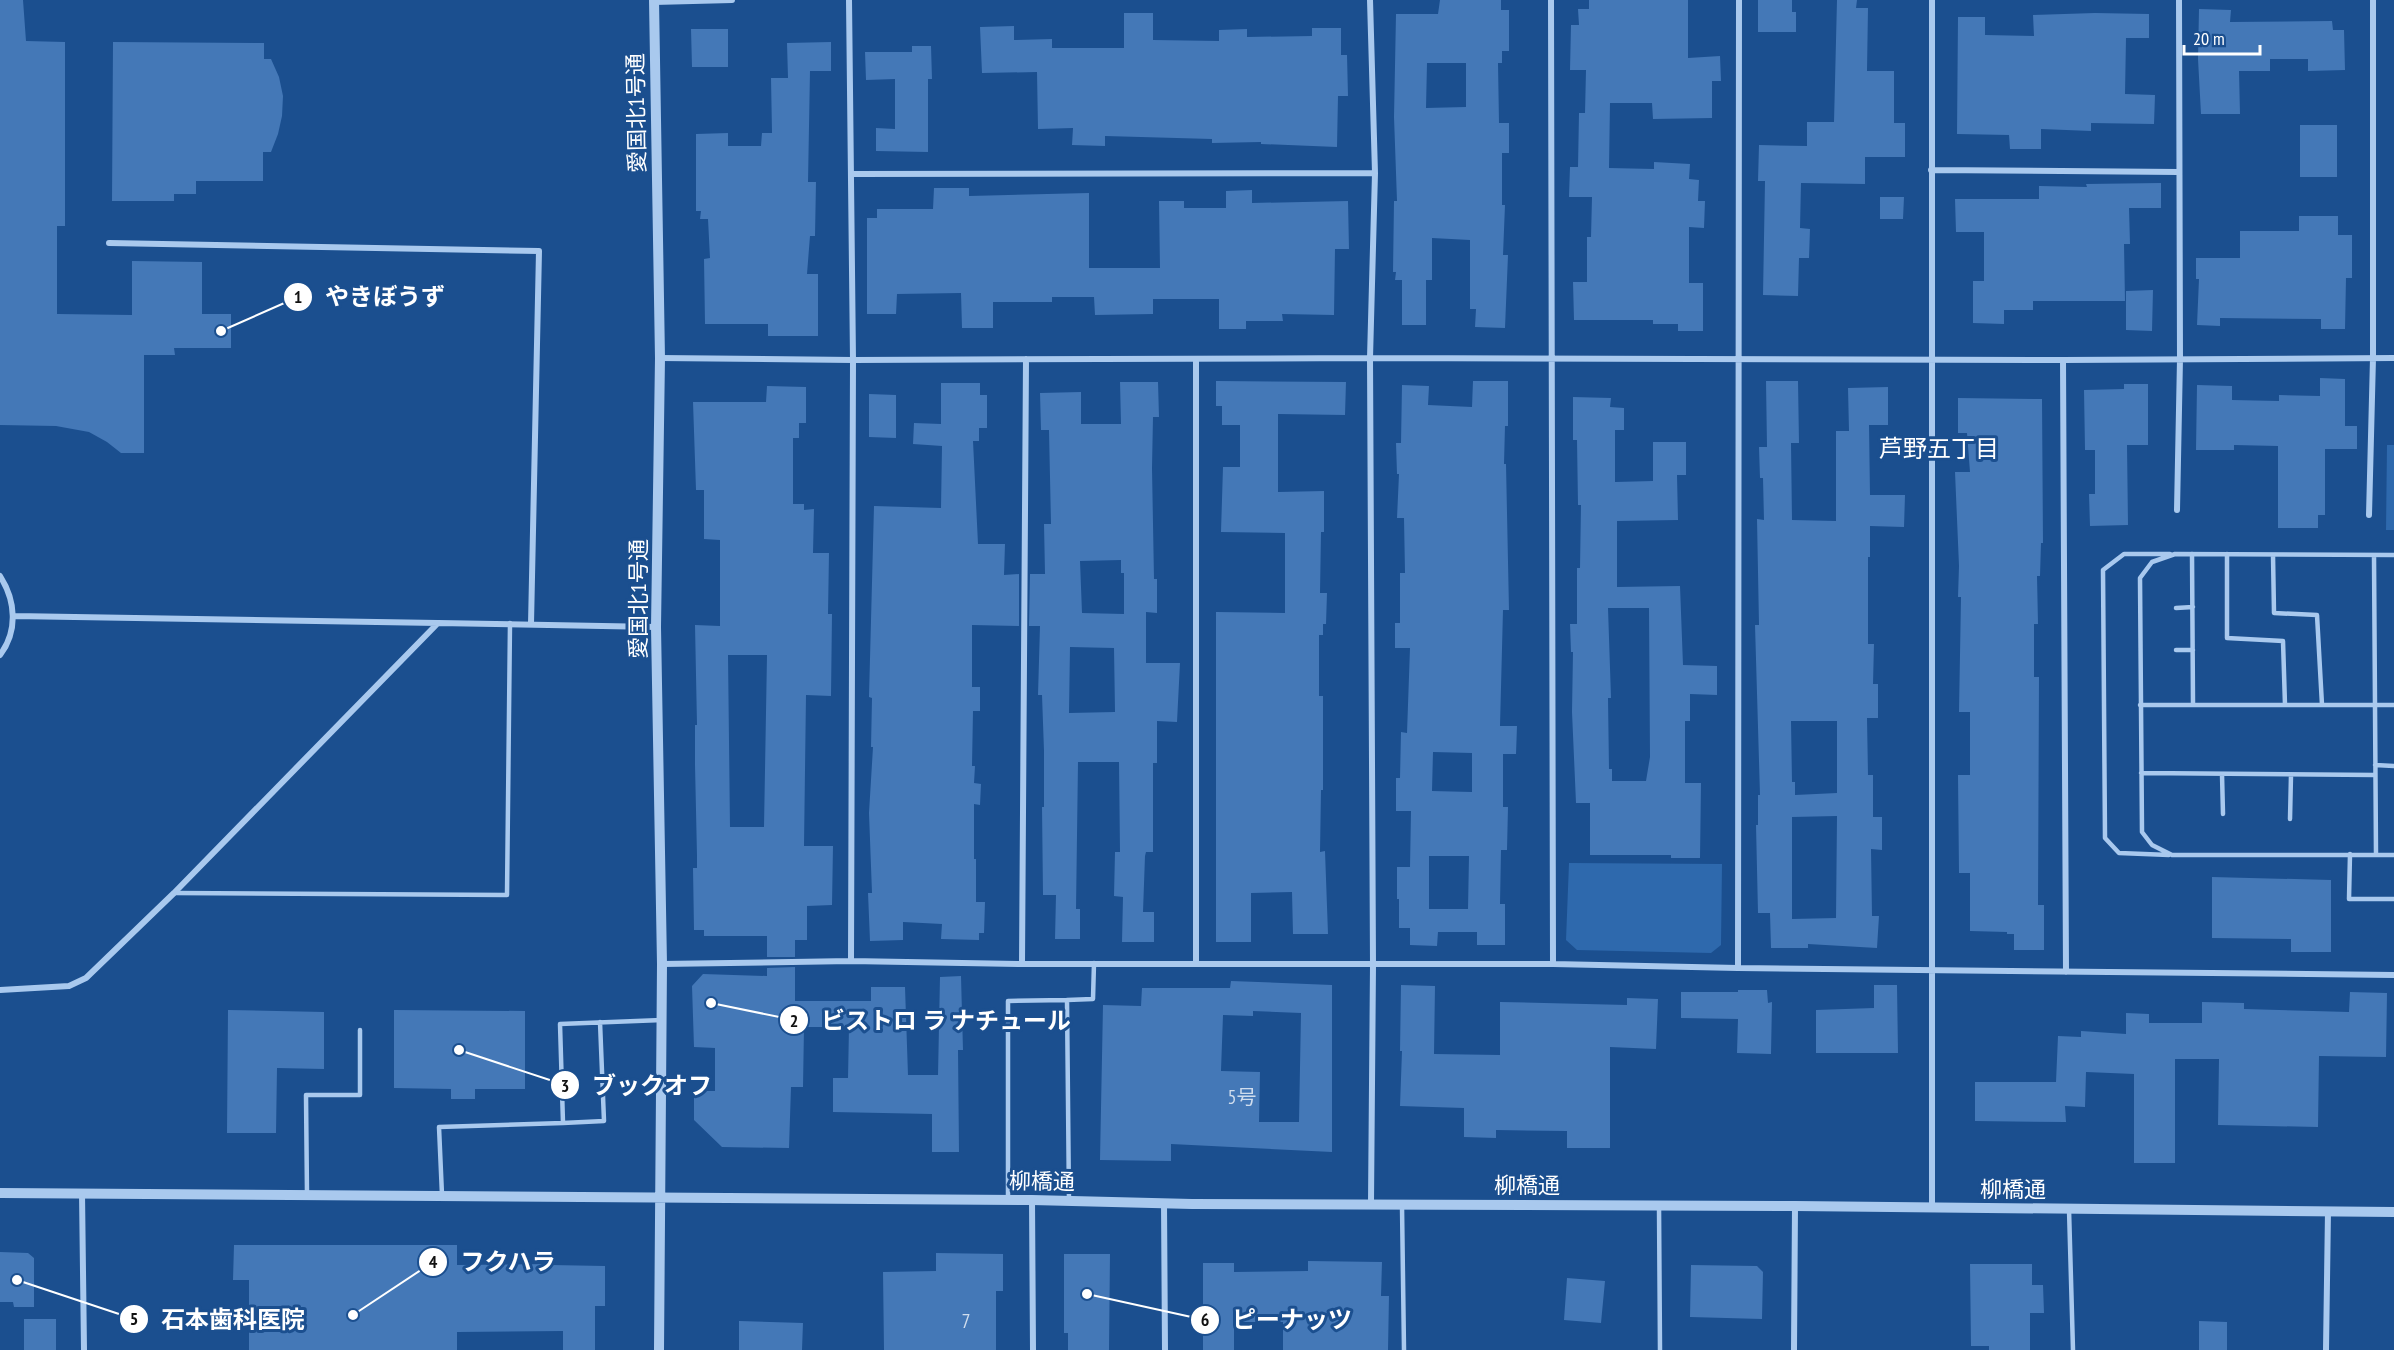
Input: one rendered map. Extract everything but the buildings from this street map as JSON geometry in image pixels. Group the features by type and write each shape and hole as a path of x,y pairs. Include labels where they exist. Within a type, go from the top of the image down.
{"street":[{"path":"654,1 732,0"},
{"path":"849,0 853,360 851,960"},
{"path":"1370,0 1375,173 1370,358 1373,965 1371,1203"},
{"path":"1551,0 1553,964"},
{"path":"1738,968 1739,0"},
{"path":"1932,0 1932,1208"},
{"path":"2177,510 2180,359 2179,0"},
{"path":"2369,515 2373,358 2373,0"},
{"name":"愛国北1号通","path":"654,1 660,358 656,627 663,964 659,1350"},
{"path":"1931,170 2178,172"},
{"path":"851,174 1375,173"},
{"path":"109,243 540,251 531,624"},
{"path":"660,358 2063,360 2394,358"},
{"path":"1022,964 1026,359"},
{"path":"1196,359 1196,963"},
{"path":"2063,360 2066,972"},
{"path":"0,576 9,589 14,616 8,645 0,655"},
{"path":"14,616 656,627"},
{"path":"0,990 69,986 86,978 174,893 438,623"},
{"path":"663,964 851,960 1022,964 1553,964 2394,975"},
{"name":"柳橋通","path":"0,1192 2394,1212"},
{"path":"82,1193 84,1350"},
{"path":"1032,1200 1033,1350"},
{"path":"1164,1203 1165,1350"},
{"path":"1794,1350 1795,1206"},
{"path":"2326,1350 2328,1211"}],"lane":[{"path":"2394,555 2124,554 2103,570 2105,838 2119,854 2394,855"},
{"path":"2172,855 2152,846 2142,832 2140,578 2152,562 2175,554"},
{"path":"2193,554 2193,705"},
{"path":"2227,554 2227,638 2283,641 2285,705"},
{"path":"2273,555 2274,613 2317,615 2322,705"},
{"path":"2374,556 2376,854"},
{"path":"2176,608 2193,607"},
{"path":"174,893 507,895 510,623"},
{"path":"2176,650 2193,650"},
{"path":"2140,705 2394,705"},
{"path":"2375,765 2394,765"},
{"path":"2141,773 2375,775"},
{"path":"2222,774 2223,814"},
{"path":"2290,819 2292,775"},
{"path":"2350,854 2349,899 2394,899"},
{"path":"1008,1200 1008,1001 1093,999 1094,963"},
{"path":"1067,1000 1069,1201"},
{"path":"563,1123 560,1024 662,1020"},
{"path":"442,1196 439,1128 604,1121 600,1022"},
{"path":"307,1195 306,1095 360,1095 360,1030"},
{"path":"1402,1203 1404,1350"},
{"path":"1659,1205 1660,1350"},
{"path":"2069,1209 2073,1350"}],"shaded area":[{"path":"2387,445 2394,445 2394,530 2386,530"},
{"path":"1569,863 1722,864 1721,945 1711,953 1577,950 1566,940"}],"place":[{"name":"やきぼうず","path":"221,331"},
{"name":"ビストロ ラ ナチュール","path":"711,1003"},
{"name":"ブックオフ","path":"459,1050"},
{"name":"石本歯科医院","path":"17,1280"},
{"name":"ピーナッツ","path":"1087,1294"},
{"name":"フクハラ","path":"353,1315"}],"district":[{"name":"芦野五丁目","path":"1939,448"}]}
